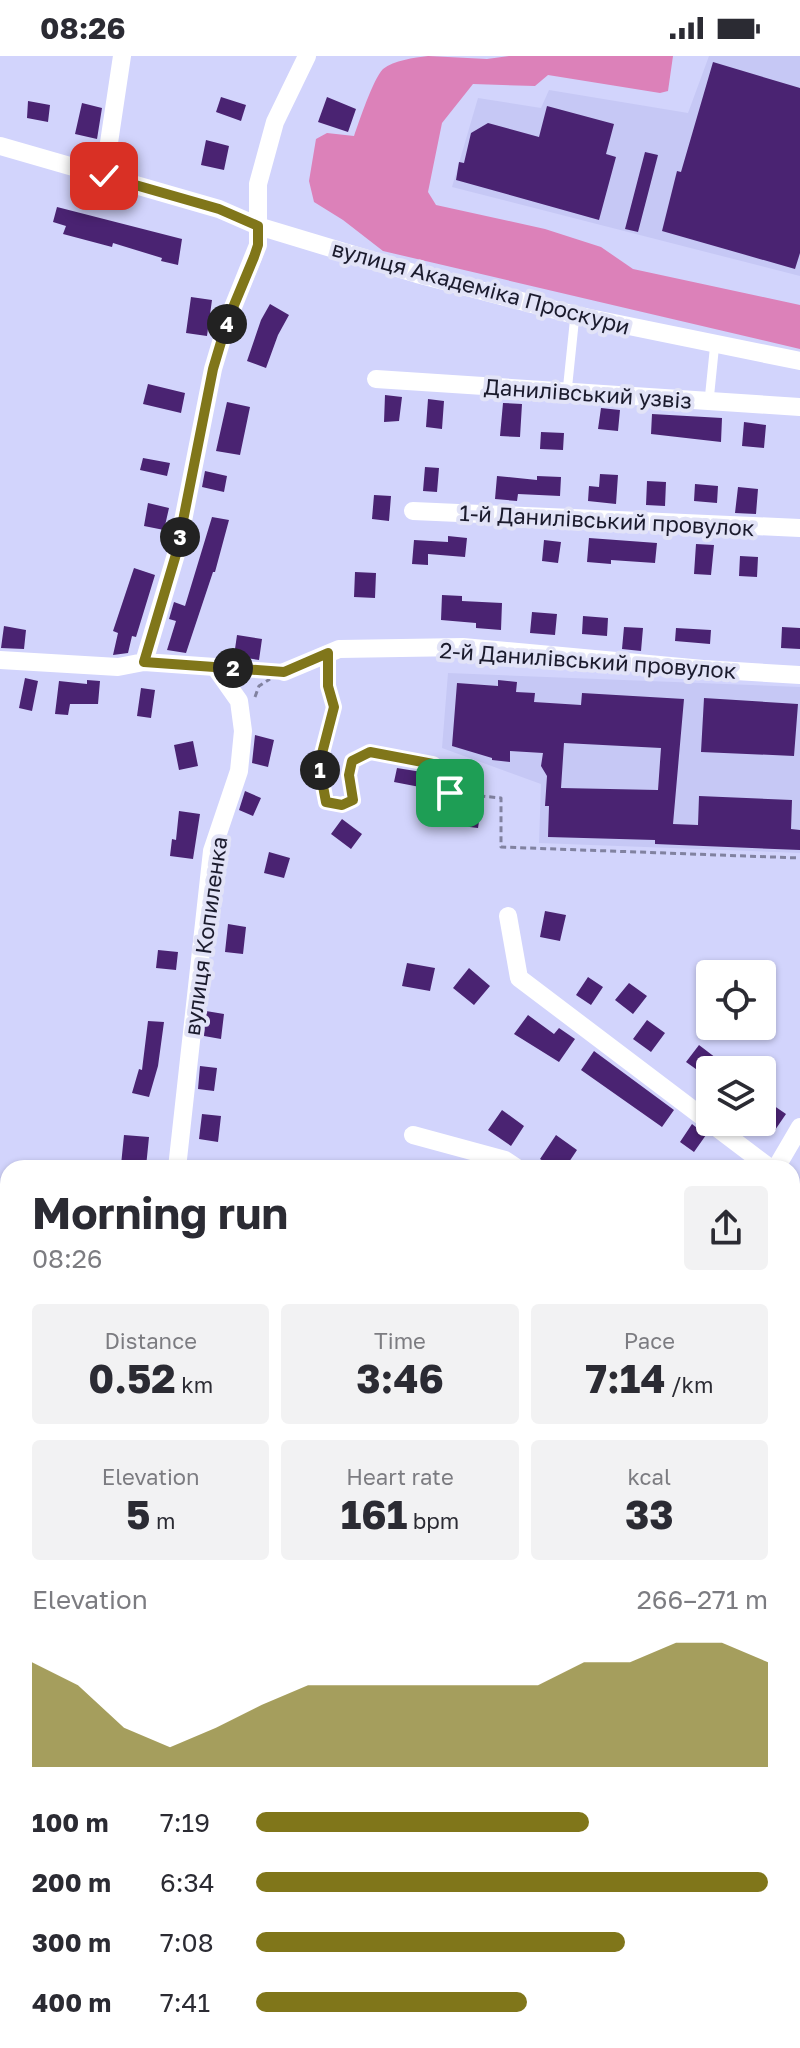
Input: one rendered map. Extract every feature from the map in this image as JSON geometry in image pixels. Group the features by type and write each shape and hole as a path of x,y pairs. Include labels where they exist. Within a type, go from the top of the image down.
{"street":[{"path":"104,176 122,56"},
{"path":"144,662 177,551 213,369 227,322 258,245 258,184 275,122 307,56"},
{"name":"вулиця Академіка Проскури","path":"0,146 219,209 258,226 417,274 575,315 800,361"},
{"name":"Данилівський узвіз","path":"376,379 800,407"},
{"name":"1-й Данилівський провулок","path":"413,511 800,528"},
{"name":"2-й Данилівський провулок","path":"284,672 339,649 463,647 800,675"},
{"path":"0,660 118,667 144,662 215,667"},
{"name":"вулиця Копиленка","path":"178,1160 212,851 239,771 243,731 239,701 215,667"},
{"path":"508,916 519,978 759,1160"},
{"path":"781,1160 800,1127"},
{"path":"413,1135 505,1160"}],"lane":[{"path":"567,392 575,315"},
{"path":"709,401 715,342"}],"path":[{"path":"328,653 328,686 334,707 319,765 326,802 342,805 353,800 349,775 352,761 370,752 433,764 438,779 450,793 501,798 501,847 800,858"},
{"path":"215,667 284,672"},
{"path":"243,731 259,686 284,672"}],"shaded area":[{"path":"428,56 487,59 509,56 673,56 668,91 660,93 548,75 535,86 473,84 442,123 428,192 436,205 545,229 601,247 633,269 800,305 800,349 383,251 314,202 309,181 316,139 327,133 354,136 383,69 398,61"},
{"path":"709,56 800,56 800,276 452,187 478,98 541,108 549,90 688,113"},
{"path":"448,673 800,687 800,853 539,843 541,784 442,748"}],"building":[{"path":"713,62 800,88 800,253 795,269 662,231 677,171 681,172"},
{"path":"221,97 246,105 241,121 216,112"},
{"path":"327,97 356,109 348,132 318,122"},
{"path":"28,101 50,105 48,122 27,118"},
{"path":"82,103 102,108 97,139 75,134"},
{"path":"547,106 614,124 606,154 616,157 599,220 456,180 459,162 464,163 471,133 488,123 539,137"},
{"path":"206,140 229,146 224,170 201,165"},
{"path":"645,152 658,155 638,232 625,229"},
{"path":"57,207 182,239 178,265 113,243 112,247 63,234 66,226 53,222"},
{"path":"191,297 212,300 207,336 186,333"},
{"path":"270,304 289,315 266,368 247,361"},
{"path":"148,384 185,393 181,413 143,404"},
{"path":"385,395 402,397 399,421 384,422"},
{"path":"428,399 444,401 442,429 426,427"},
{"path":"227,402 250,407 240,455 216,451"},
{"path":"503,403 522,404 520,437 500,436"},
{"path":"601,408 620,410 618,431 598,429"},
{"path":"652,414 722,418 721,442 651,434"},
{"path":"744,422 766,425 764,448 742,446"},
{"path":"541,432 564,433 563,450 540,449"},
{"path":"143,458 170,463 167,476 140,470"},
{"path":"425,467 439,468 437,492 423,491"},
{"path":"205,471 227,476 224,492 202,487"},
{"path":"600,474 618,475 616,504 588,501 589,486 599,487"},
{"path":"497,476 537,480 537,476 561,477 560,496 518,494 517,501 495,499"},
{"path":"647,481 666,482 665,506 646,505"},
{"path":"695,484 718,486 717,503 694,501"},
{"path":"738,487 758,489 756,514 735,513"},
{"path":"374,495 391,496 389,521 372,519"},
{"path":"148,503 169,508 164,530 144,526"},
{"path":"212,517 229,520 215,572 186,653 167,650 176,621 169,619 174,602 185,606"},
{"path":"448,536 467,538 465,557 428,554 428,565 412,564 414,540 448,542"},
{"path":"589,538 657,543 655,563 587,562"},
{"path":"544,540 561,542 558,563 542,561"},
{"path":"696,544 714,545 711,575 694,574"},
{"path":"740,556 758,557 757,577 739,576"},
{"path":"134,568 155,575 128,653 113,655 118,633 113,631"},
{"path":"355,572 376,573 375,598 354,597"},
{"path":"442,595 462,596 462,601 502,603 501,630 476,628 476,623 441,620"},
{"path":"532,612 557,614 555,635 530,633"},
{"path":"583,616 608,618 607,636 582,634"},
{"path":"4,626 26,630 24,649 1,648"},
{"path":"624,627 643,628 641,651 622,649"},
{"path":"782,627 800,628 800,649 781,648"},
{"path":"676,628 711,630 710,644 675,641"},
{"path":"237,635 262,639 259,660 234,656"},
{"path":"25,678 38,681 32,711 19,708"},
{"path":"87,680 100,681 98,704 70,704 68,715 55,714 59,681 87,684"},
{"path":"498,680 517,682 516,692 535,693 534,702 581,705 582,693 684,699 673,824 698,825 699,796 792,800 791,829 800,830 800,850 655,844 655,840 548,837 549,806 545,806 547,776 541,766 543,753 510,751 510,762 492,760 452,746 457,683 498,686","holes":["564,743 661,748 658,790 561,788"]},
{"path":"141,688 155,690 151,718 137,716"},
{"path":"704,698 798,704 794,756 701,752"},
{"path":"255,735 274,740 268,767 252,763"},
{"path":"193,741 198,766 179,770 174,745"},
{"path":"397,768 428,773 425,788 394,782"},
{"path":"245,791 261,798 253,816 239,810"},
{"path":"456,805 481,808 478,828 454,825"},
{"path":"179,811 200,814 193,859 170,856 172,839 176,840"},
{"path":"342,819 362,834 351,849 331,834"},
{"path":"269,852 290,858 284,878 264,873"},
{"path":"545,911 566,915 560,941 540,937"},
{"path":"228,924 246,927 243,954 225,952"},
{"path":"158,950 178,952 176,970 156,968"},
{"path":"407,963 435,968 430,991 402,986"},
{"path":"469,968 490,986 474,1005 453,988"},
{"path":"588,977 603,987 591,1005 576,995"},
{"path":"629,983 647,996 633,1014 615,1000"},
{"path":"206,1011 224,1014 221,1039 204,1036"},
{"path":"528,1015 554,1034 559,1028 575,1039 559,1062 514,1034"},
{"path":"647,1020 665,1033 651,1052 633,1039"},
{"path":"148,1021 164,1022 158,1066 149,1097 132,1093 139,1069 142,1070"},
{"path":"699,1045 713,1056 696,1056 696,1069 686,1062"},
{"path":"594,1051 674,1110 662,1127 581,1070"},
{"path":"200,1066 217,1068 214,1091 198,1089"},
{"path":"776,1107 786,1114 776,1129"},
{"path":"502,1110 524,1126 511,1146 488,1130"},
{"path":"202,1114 221,1116 218,1142 199,1139"},
{"path":"692,1124 696,1127 696,1136 705,1136 694,1152 680,1142"},
{"path":"124,1135 149,1137 147,1160 122,1160"},
{"path":"556,1135 577,1150 570,1160 540,1159"}],"route":[{"path":"104,176 219,209 258,226 258,245 227,322 213,369 177,551 144,662 284,672 328,653 328,686 334,707 319,765 326,802 342,805 353,800 349,775 352,761 370,752 433,764 438,779 450,793"}]}
